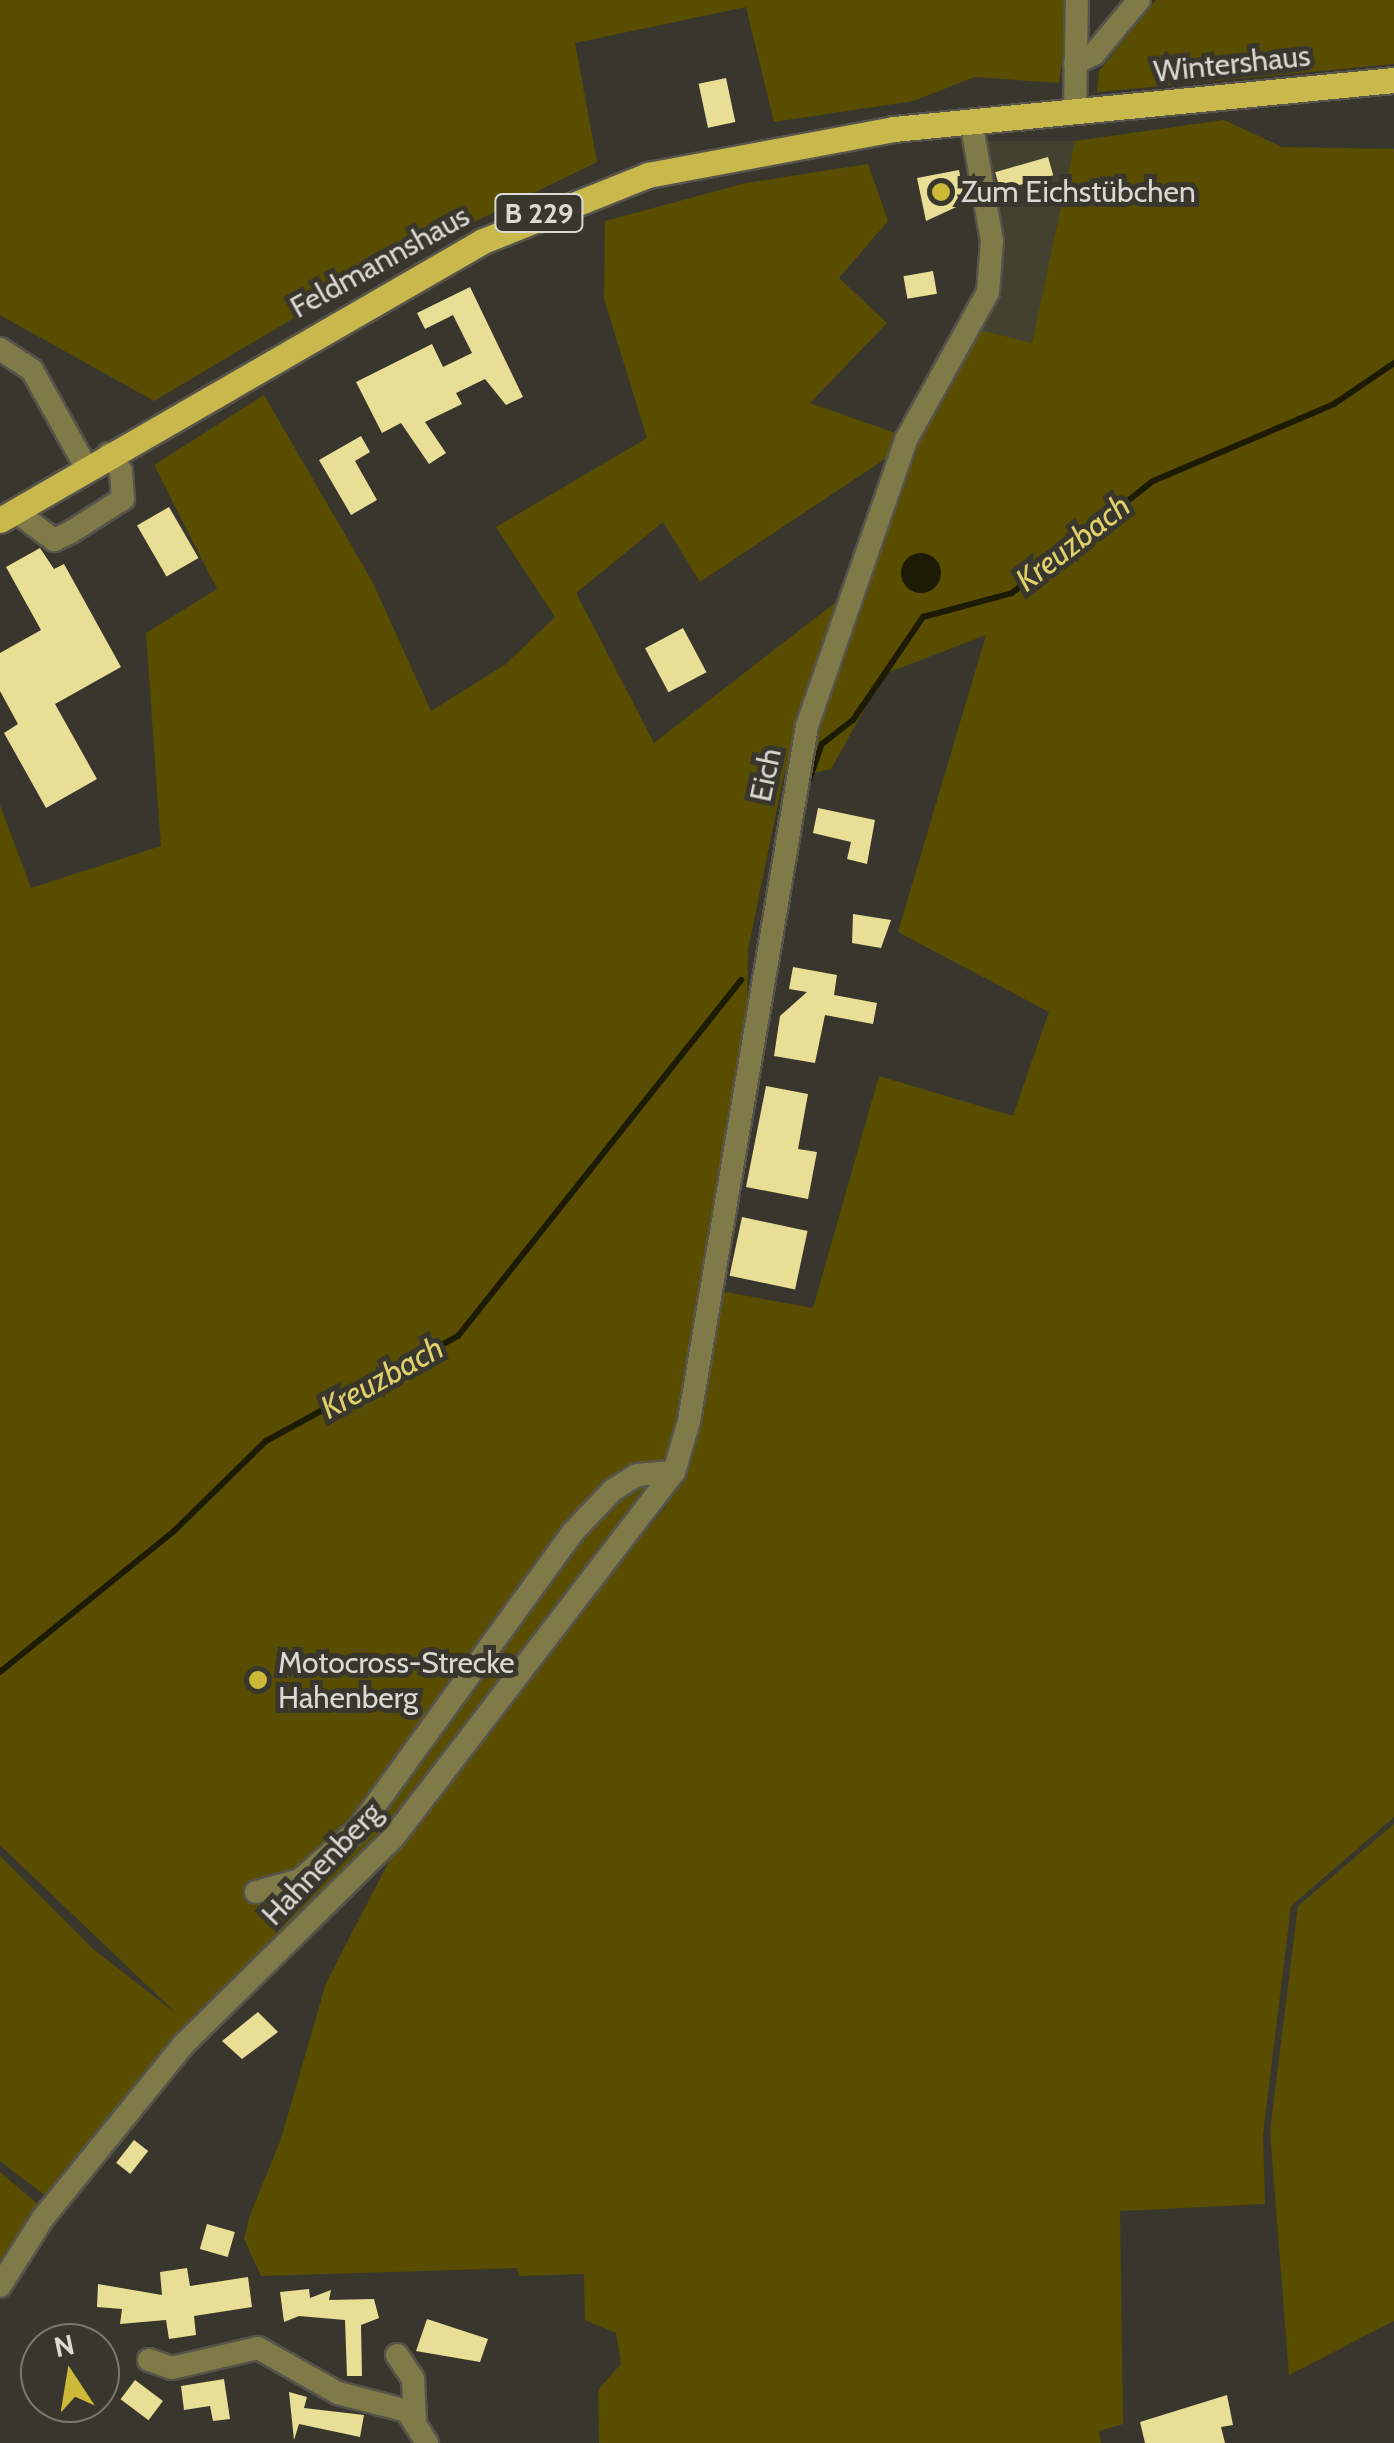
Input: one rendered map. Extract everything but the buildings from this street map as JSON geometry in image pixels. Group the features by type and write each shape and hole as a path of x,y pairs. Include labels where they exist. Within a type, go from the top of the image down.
{"main road":[{"name":"Wintershaus","path":"1076,111 1394,80"},
{"name":"B 229","path":"971,121 1076,111"},
{"name":"Feldmannshaus","path":"8,515 86,467 534,215 666,170 824,138 971,121"}],"street":[{"path":"1076,111 1078,0"},
{"path":"1076,63 1094,54 1139,0"},
{"name":"Eich","path":"674,1472 689,1421 807,726 906,440 988,292 992,241 971,121"},
{"path":"0,348 32,370 86,467"},
{"path":"8,515 54,540 71,532 122,499 121,471 109,454"},
{"path":"256,1892 300,1880 358,1828 572,1533 613,1490 637,1474 674,1472"},
{"name":"Hahnenberg","path":"0,2286 43,2218 184,2045 393,1838 674,1472"},
{"path":"148,2360 172,2368 258,2348 338,2393 415,2419"},
{"path":"397,2354 413,2379 415,2419 427,2443"}],"shaded area":[{"path":"0,0 1071,0 1059,83 975,77 913,101 774,122 746,7 575,43 597,162 368,274 154,401 0,315"},
{"path":"1156,0 1394,0 1394,64 1097,92 1099,71"},
{"path":"1224,120 1282,147 1394,149 1394,1817 1291,1906 1263,2134 1265,2204 1120,2211 1123,2424 1099,2431 1101,2443 599,2443 598,2390 621,2364 616,2333 585,2320 584,2274 519,2276 517,2268 261,2276 244,2239 250,2215 281,2139 326,1983 400,1840 666,1506 694,1443 720,1291 813,1308 879,1076 1013,1116 1049,1012 898,932 986,635 884,674 831,769 802,776 919,444 975,329 1032,343 1075,141"},
{"path":"981,141 1075,141 1032,344 975,329 990,293"},
{"path":"868,164 888,221 839,278 887,323 810,403 901,435 894,453 700,582 663,522 576,593 654,743 836,602 783,779 748,950 747,1009 683,1418 649,1496 389,1826 190,2025 46,2196 0,2161 0,1856 93,1949 178,2015 0,1845 0,805 31,888 161,846 146,633 217,589 154,465 264,395 372,581 431,711 506,664 555,617 496,527 647,438 604,299 605,221 746,183"},
{"path":"921,553 935,559 941,573 935,587 921,593 907,587 901,573 907,559"},
{"path":"1394,1824 1394,2321 1289,2375 1270,2131 1298,1906"},
{"path":"0,2172 39,2205 0,2269"}],"waterway":[{"name":"Kreuzbach","path":"810,778 822,744 853,720 923,617 1012,593 1153,481 1334,404 1394,363"},
{"name":"Kreuzbach","path":"0,1672 174,1531 266,1441 458,1336 741,980"}],"place":[{"name":"Zum Eichstübchen","path":"941,192"},
{"name":"Motocross-Strecke Hahenberg","path":"258,1680"}]}
